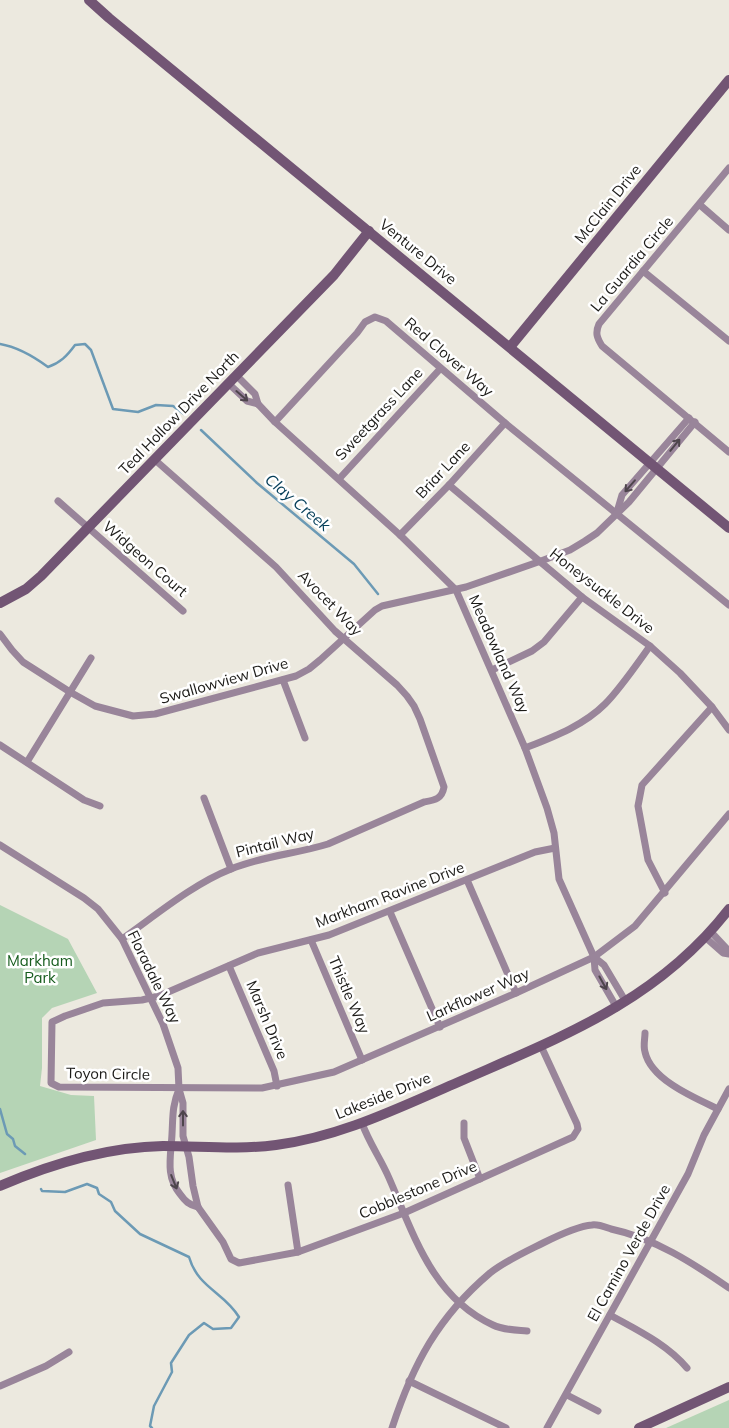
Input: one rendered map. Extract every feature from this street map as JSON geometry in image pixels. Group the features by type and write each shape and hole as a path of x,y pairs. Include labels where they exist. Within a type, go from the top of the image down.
{"street":[{"name":"Venture Drive","path":"89,0 729,528"},
{"name":"McClain Drive","path":"510,347 729,80"},
{"name":"La Guardia Circle","path":"729,168 599,324 596,331 602,346 729,452"},
{"path":"700,205 729,230"},
{"name":"Teal Hollow Drive North","path":"0,603 26,589 41,576 334,275 369,231"},
{"path":"643,271 729,341"},
{"name":"Red Clover Way","path":"275,422 357,334 365,322 375,316 386,321 440,369 616,512"},
{"name":"Sweetgrass Lane","path":"339,479 440,369"},
{"name":"Meadowland Way","path":"233,380 247,401 258,404"},
{"name":"Meadowland Way","path":"233,380 254,394 258,404 275,422 400,535 456,590 525,748 547,808 554,833 559,879 594,957 595,970 617,1008"},
{"name":"Swallowview Drive","path":"0,634 23,662 70,692 95,706 132,716 155,714 283,680 309,669 375,610 382,606 456,590 542,561 570,550 585,541 597,533 616,512 622,495 654,465 692,420"},
{"name":"Briar Lane","path":"400,535 505,422"},
{"name":"Avocet Way","path":"154,459 276,567 343,638 398,686 414,706 444,788 443,793"},
{"name":"Honeysuckle Drive","path":"449,484 542,561 582,597 650,646 680,673 712,707 729,730"},
{"name":"Widgeon Court","path":"58,501 183,611"},
{"path":"616,512 729,605"},
{"path":"492,670 532,651 544,642 582,597"},
{"path":"525,748 584,721 606,704 650,646"},
{"path":"27,762 90,658"},
{"path":"283,680 305,738"},
{"path":"665,893 648,860 646,851 638,806 642,785 712,707"},
{"path":"0,745 84,800 100,806"},
{"name":"Pintail Way","path":"122,939 204,882 231,869 328,844 424,802 438,799 443,793"},
{"path":"204,798 231,869"},
{"name":"Larkflower Way","path":"179,1089 262,1088 334,1072 440,1027 594,957 635,926 665,893 729,814"},
{"name":"Floradale Way","path":"0,845 84,898 98,910 122,939 172,1047 178,1068 179,1089 183,1103 185,1147"},
{"name":"Markham Ravine Drive","path":"150,998 269,950 329,935 390,912 534,852 555,848"},
{"path":"467,880 516,993"},
{"name":"Lakeside Drive","path":"0,1186 66,1162 130,1149 171,1147 237,1148 276,1145 324,1135 362,1123 540,1046 617,1008 669,972 709,935 729,909"},
{"path":"390,912 440,1027"},
{"path":"709,935 723,953 729,952"},
{"name":"Thistle Way","path":"311,940 362,1060"},
{"name":"Meadowland Way","path":"594,957 604,965 626,1002"},
{"name":"Marsh Drive","path":"229,966 274,1071 277,1086"},
{"name":"Toyon Circle","path":"150,998 103,1003 52,1022 51,1083 59,1087 179,1089"},
{"path":"645,1033 645,1053 652,1068 673,1085 718,1109"},
{"name":"Cobblestone Drive","path":"185,1147 189,1156 198,1207 223,1242 231,1259 239,1263 298,1252 404,1213 560,1143 569,1141 576,1134 577,1124 540,1046"},
{"name":"Floradale Way","path":"171,1147 174,1103 179,1089"},
{"name":"El Camino Verde Drive","path":"547,1428 693,1165 704,1135 729,1089"},
{"path":"362,1123 433,1273 459,1304 494,1326 527,1331"},
{"path":"464,1123 464,1138 480,1179"},
{"name":"Cobblestone Drive","path":"171,1147 172,1181 175,1188 187,1203 198,1207"},
{"path":"288,1185 298,1252"},
{"path":"392,1428 409,1380 428,1342 459,1304 491,1272 558,1236 593,1225 622,1231 650,1241 705,1271 729,1288"},
{"path":"610,1315 664,1347 679,1358 687,1368"},
{"path":"0,1386 46,1366 69,1352"},
{"path":"409,1380 506,1428"},
{"path":"639,1428 729,1387"},
{"path":"566,1395 598,1411"}],"green space":[{"name":"Markham Park","path":"0,905 68,939 97,993 52,1008 42,1018 40,1086 71,1095 94,1096 96,1140 0,1173"},
{"path":"729,1400 729,1428 666,1428"}],"waterway":[{"name":"Clay Creek","path":"0,344 25,352 48,367 63,359 75,345 85,344 91,350 113,409 138,412 156,405 173,406 184,414"},
{"name":"Clay Creek","path":"201,430 257,483 354,564 378,594"},
{"path":"0,1109 7,1134 13,1139 15,1146 25,1154"},
{"path":"41,1189 42,1191 65,1192 87,1184 97,1188 99,1194 111,1202 115,1211 140,1234 189,1257 198,1276 226,1301 239,1317 231,1328 213,1329 204,1323 189,1335 171,1363 172,1372 154,1406 150,1426 152,1428"}]}
